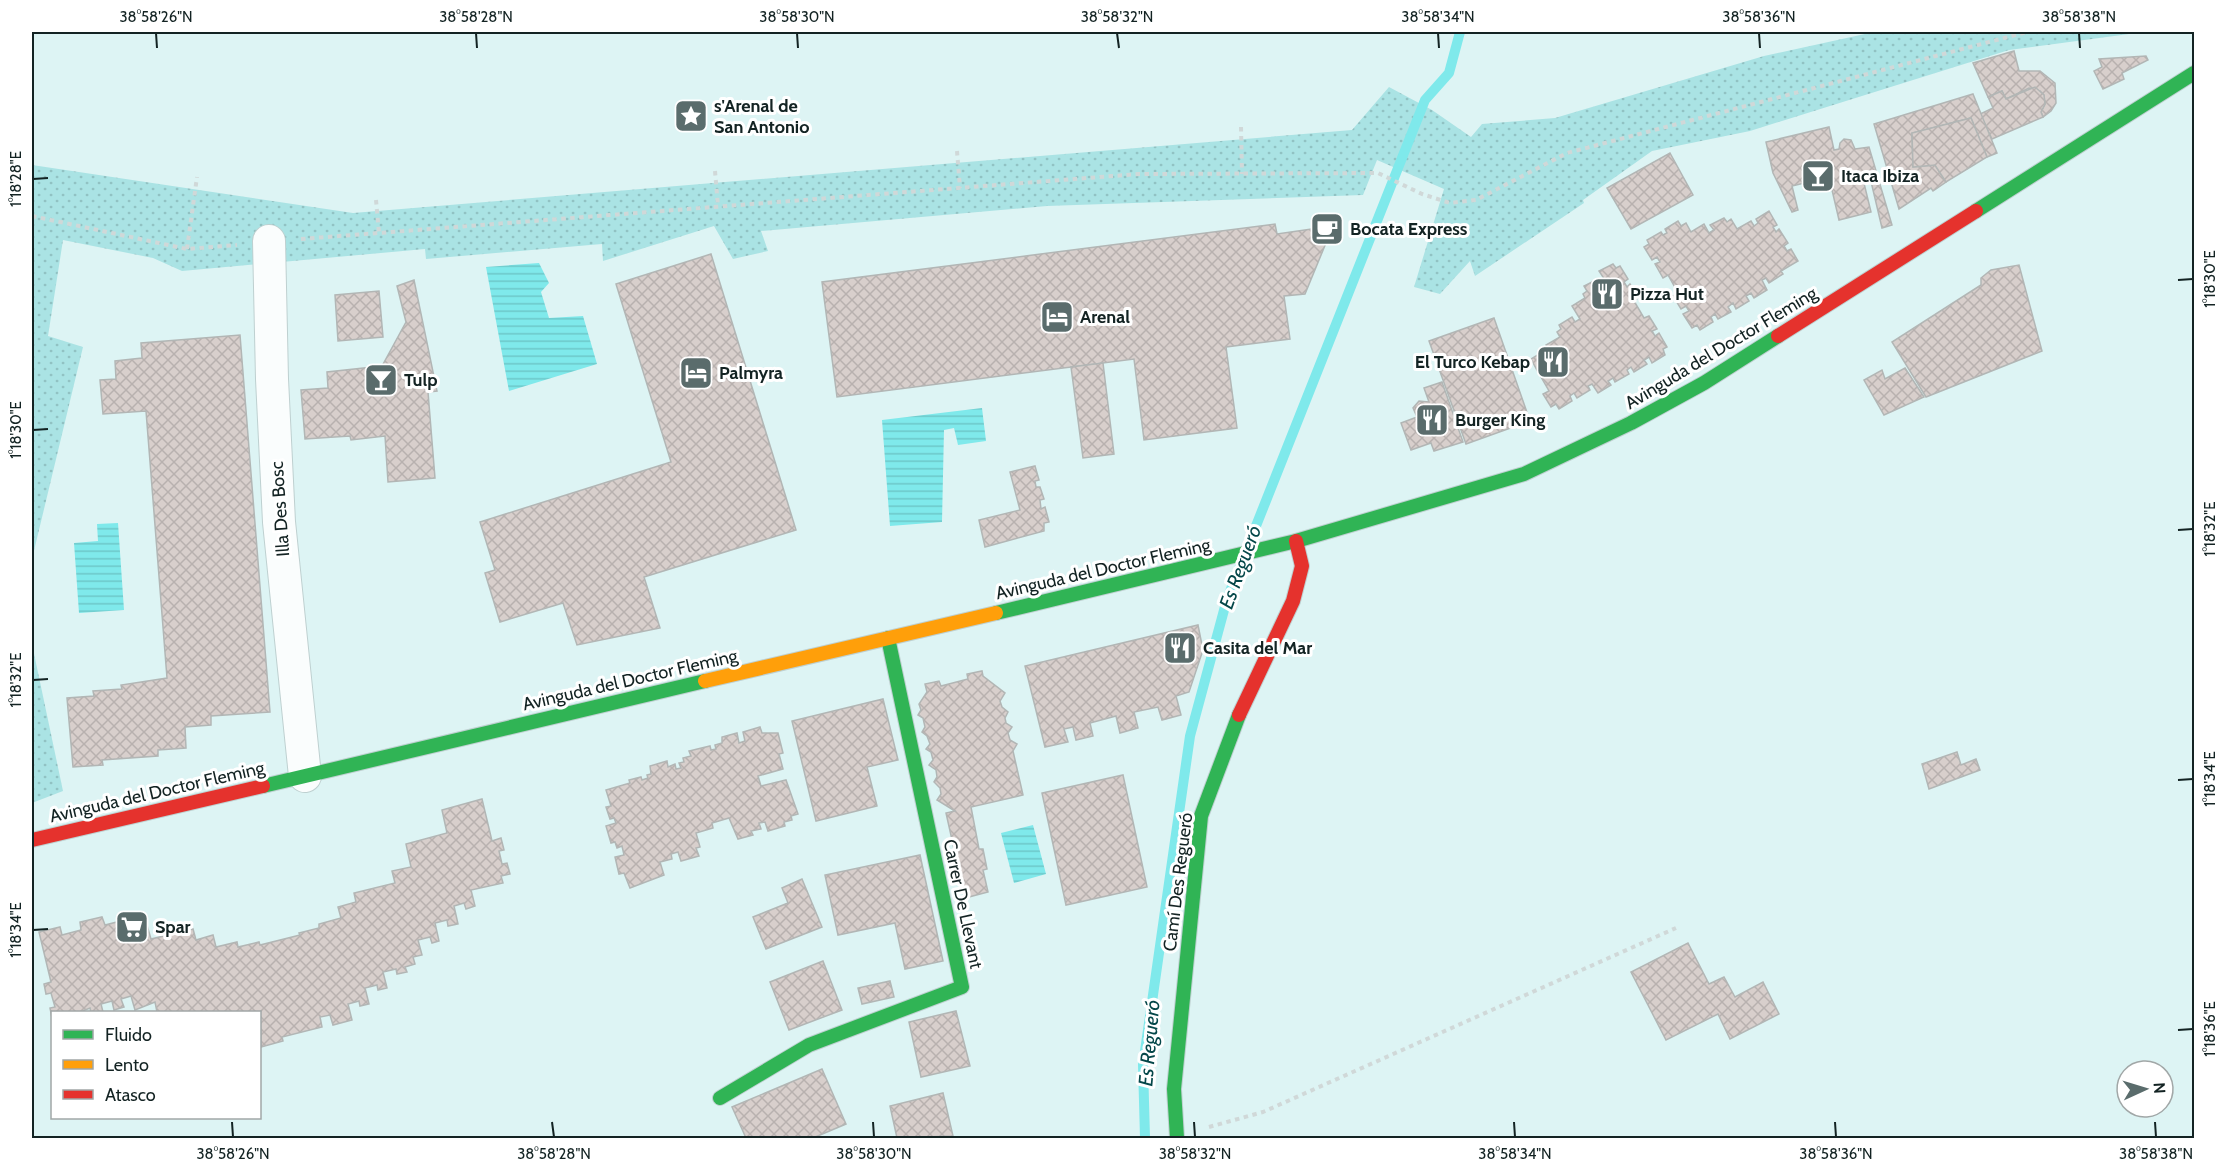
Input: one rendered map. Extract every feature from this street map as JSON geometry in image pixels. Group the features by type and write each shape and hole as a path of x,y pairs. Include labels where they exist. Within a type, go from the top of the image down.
{"main road":[{"name":"Avinguda del Doctor Fleming","path":"32,840 1220,560 1296,541 1524,474 1631,423 1704,383 2194,73"},
{"name":"Camí Des Regueró","path":"1177,1138 1174,1089 1201,816 1239,714 1293,601 1302,566 1296,541"},
{"name":"Carrer De Llevant","path":"720,1098 809,1045 962,987 888,638"}],"street":[{"name":"Illa Des Bosc","path":"269,242 272,379 279,522 305,776"}],"path":[{"path":"32,216 187,249 1139,174 1378,173 1422,194 1450,203 1476,200 1567,153 2027,32"},
{"path":"1241,127 1242,174"},
{"path":"957,151 960,188"},
{"path":"715,171 718,207"},
{"path":"187,249 197,177"},
{"path":"376,200 379,233"},
{"path":"1177,1138 1263,1112 1676,928"}],"shaded area":[{"path":"1874,32 2144,32 2009,50 1750,131 1652,151 1583,200 1584,203 1475,276 1470,261 1440,294 1414,287 1444,189 1377,160 1363,195 1047,206 761,231 768,251 733,259 714,226 603,261 602,244 426,259 425,249 182,271 153,258 63,240 48,336 83,347 32,559 32,165 353,213 1352,130 1389,87 1432,110 1471,137 1482,124 1555,118 1764,56"},
{"path":"32,644 63,791 32,803"}],"water":[{"path":"539,263 549,283 541,292 549,318 583,316 597,364 509,391 486,267"},
{"path":"982,408 986,441 958,445 954,428 944,430 942,522 890,526 882,420"},
{"path":"118,523 124,610 79,613 74,543 98,541 97,524"},
{"path":"1033,825 1046,874 1014,883 1001,833"}],"building":[{"path":"2014,51 2019,71 2040,71 2055,83 2056,103 2043,117 2041,112 2045,104 2044,95 2040,91 2029,88 2006,99 2002,91 1988,97 1973,63"},
{"path":"2146,56 2148,60 2122,73 2124,79 2103,89 2094,71 2102,67 2099,59"},
{"path":"2035,87 2044,95 2045,104 2041,112 2043,117 1992,139 1980,114 1993,108 1988,97 2002,91 2006,99"},
{"path":"1973,94 1997,153 1987,157 1971,118 1912,133 1913,167 1935,165 1946,182 1933,191 1931,188 1899,209 1874,124"},
{"path":"1971,118 1987,157 1946,182 1935,165 1913,167 1912,133"},
{"name":"Itaca Ibiza","path":"1829,127 1834,150 1839,149 1844,139 1851,140 1855,149 1869,147 1892,225 1882,228 1869,173 1862,175 1871,212 1839,220 1829,177 1792,186 1798,210 1792,212 1773,173 1766,142"},
{"path":"1670,153 1693,195 1631,229 1607,188"},
{"path":"1769,211 1777,225 1773,227 1776,232 1779,229 1788,243 1784,246 1787,251 1791,249 1798,261 1781,271 1783,274 1769,283 1766,278 1762,280 1767,290 1754,298 1751,293 1746,296 1749,301 1736,309 1733,303 1728,307 1731,312 1718,319 1715,314 1711,317 1713,322 1700,330 1697,325 1692,328 1683,314 1689,311 1686,306 1681,309 1673,296 1678,293 1668,275 1663,278 1655,264 1660,262 1657,257 1652,260 1644,247 1649,244 1647,240 1661,232 1663,235 1667,233 1665,229 1678,221 1681,226 1686,223 1691,232 1704,224 1709,233 1714,230 1710,225 1724,218 1727,222 1731,219 1737,229 1751,221 1754,226 1758,223 1756,219"},
{"name":"Arenal","path":"1275,224 1277,234 1333,226 1305,294 1284,296 1290,339 1226,347 1237,428 1144,440 1134,359 837,397 822,282"},
{"name":"Palmyra","path":"711,254 796,530 644,577 660,628 577,645 563,603 500,622 485,573 495,570 480,522 671,462 616,284"},
{"path":"1613,264 1616,268 1620,266 1628,279 1624,282 1627,287 1630,284 1638,298 1634,301 1644,318 1649,316 1657,329 1652,331 1655,336 1659,333 1667,347 1663,349 1665,355 1652,363 1649,357 1644,360 1647,364 1634,372 1631,367 1627,370 1629,374 1615,382 1613,378 1608,381 1611,385 1598,393 1592,384 1588,386 1590,390 1577,398 1574,393 1570,396 1572,401 1559,409 1556,404 1551,407 1543,394 1549,391 1541,377 1545,374 1543,370 1538,372 1531,359 1544,351 1547,356 1551,354 1546,345 1560,337 1557,332 1561,329 1559,325 1572,317 1575,322 1580,319 1572,306 1585,298 1583,294 1587,291 1584,286 1598,279 1601,283 1605,280 1599,271"},
{"path":"2019,265 2042,351 1926,397 1892,342 1981,285 1981,278 1991,270"},
{"name":"Tulp","path":"414,280 437,391 428,392 435,478 388,482 385,436 351,440 350,436 305,439 301,390 328,388 327,372 382,366 406,322 397,286"},
{"path":"379,291 383,337 338,341 335,295"},
{"path":"1494,318 1530,421 1466,444 1429,341"},
{"path":"240,335 270,712 211,716 211,725 185,727 186,748 158,750 158,756 102,760 103,765 73,767 67,698 94,696 93,691 122,689 121,685 167,678 146,411 103,414 100,380 116,379 115,361 142,358 141,343"},
{"path":"1103,363 1114,454 1083,458 1071,367"},
{"path":"1905,368 1924,397 1884,415 1864,380 1882,370 1885,379"},
{"name":"Burger King","path":"1442,382 1463,442 1434,451 1431,443 1411,450 1401,423 1417,417 1413,408 1419,401 1429,402 1424,388"},
{"path":"1035,466 1039,480 1035,481 1036,487 1040,487 1044,499 1040,500 1041,509 1045,507 1049,522 1044,523 1044,531 985,547 979,520 1020,510 1010,472"},
{"path":"1198,625 1203,650 1189,692 1176,696 1181,715 1162,720 1158,707 1134,712 1138,728 1120,733 1116,716 1090,723 1093,736 1076,740 1073,727 1064,729 1068,742 1045,747 1025,666"},
{"path":"982,671 983,676 1005,693 1000,701 1002,707 1008,712 1005,718 1006,723 1012,727 1008,733 1010,740 1017,744 1013,751 1023,795 971,807 979,849 983,849 987,869 983,870 988,892 965,898 946,813 955,811 937,800 941,794 940,788 934,782 937,777 936,770 929,765 933,760 931,752 926,749 930,744 927,736 922,732 925,727 923,718 918,715 921,710 919,704 927,692 925,684 939,681 941,686 968,679 967,674"},
{"path":"883,699 898,760 867,767 877,806 816,821 792,721"},
{"path":"760,727 762,733 778,733 783,753 779,754 783,769 758,776 761,786 786,780 798,814 791,816 792,820 784,822 785,826 768,831 765,822 759,823 761,829 751,831 753,835 738,839 729,818 712,823 713,828 696,833 700,847 696,848 699,856 681,861 678,852 671,854 672,859 660,862 664,875 630,888 624,873 619,874 615,857 624,855 622,846 617,848 615,842 611,843 606,826 616,823 614,818 610,819 606,807 611,806 606,790 630,783 629,780 648,778 647,775 651,774 650,766 667,761 668,767 675,764 676,769 681,768 679,763 684,762 683,758 691,756 689,751 710,746 711,750 716,749 715,745 722,743 722,737 737,733 739,743 745,741 743,732"},
{"path":"1957,752 1961,765 1976,759 1980,770 1929,789 1922,764"},
{"path":"1123,775 1147,887 1066,905 1042,793"},
{"path":"482,799 492,841 501,838 504,850 499,851 502,864 507,863 510,874 501,876 503,883 471,890 475,906 466,909 464,903 454,906 458,924 448,926 447,920 435,923 439,941 432,943 430,937 418,940 422,955 413,957 415,964 405,967 407,972 397,974 396,969 383,972 387,988 378,990 377,985 365,988 369,1004 360,1006 359,1001 348,1004 352,1020 333,1025 330,1015 320,1017 322,1027 282,1037 283,1041 261,1047 261,1011 157,1011 155,1002 135,1010 131,996 121,999 124,1007 114,1010 112,1001 101,1004 103,1011 91,1011 90,1008 82,1011 51,1011 51,1013 50,1008 55,1007 51,993 46,994 44,984 51,982 39,932 60,927 62,935 81,930 80,922 102,917 105,925 144,915 151,939 193,929 196,940 213,935 216,947 237,942 238,947 259,942 260,945 300,935 299,933 319,928 319,924 341,918 338,907 356,902 354,893 395,883 392,871 411,867 406,844 447,833 442,810"},
{"path":"920,855 943,961 905,969 895,923 838,935 825,875"},
{"path":"802,879 822,927 766,949 753,917 788,903 782,888"},
{"path":"1688,943 1709,984 1724,977 1735,997 1763,982 1779,1014 1730,1039 1718,1014 1666,1040 1631,972"},
{"path":"823,961 842,1010 789,1030 770,982"},
{"path":"890,981 894,997 862,1004 858,988"},
{"path":"956,1011 970,1066 921,1077 909,1022"},
{"path":"822,1069 846,1124 813,1138 746,1138 732,1107"},
{"path":"943,1093 953,1136 897,1138 890,1106"}],"waterway":[{"name":"Es Regueró","path":"1145,1138 1143,1065 1190,736 1227,599 1425,100 1449,73 1460,32"}],"traffic: fast":[{"path":"1976,211 2194,73"},
{"path":"996,613 1296,541 1524,474 1631,423 1704,383 1778,336"},
{"path":"720,1098 809,1045 962,987 888,638"},
{"path":"263,786 705,681"},
{"path":"1177,1138 1174,1089 1201,816 1239,715"}],"traffic: slow":[{"path":"705,681 996,613"}],"traffic: jam":[{"path":"1778,336 1976,211"},
{"path":"1239,715 1293,601 1302,566 1296,541"},
{"path":"32,840 263,786"}],"place":[{"name":"s'Arenal de San Antonio","path":"691,116"},
{"name":"Itaca Ibiza","path":"1818,176"},
{"name":"Bocata Express","path":"1327,229"},
{"name":"Pizza Hut","path":"1607,294"},
{"name":"Arenal","path":"1057,317"},
{"name":"El Turco Kebap","path":"1553,362"},
{"name":"Palmyra","path":"696,373"},
{"name":"Tulp","path":"381,380"},
{"name":"Burger King","path":"1432,420"},
{"name":"Casita del Mar","path":"1180,648"},
{"name":"Spar","path":"132,927"}]}
